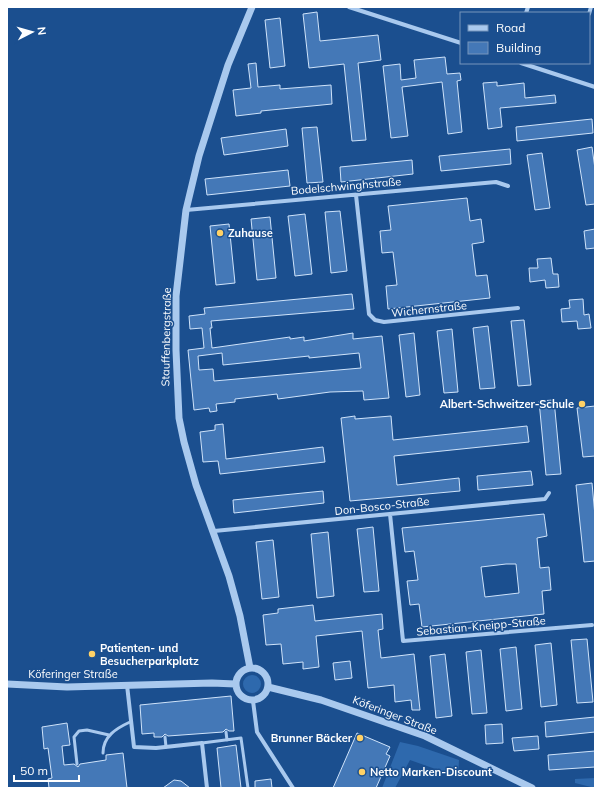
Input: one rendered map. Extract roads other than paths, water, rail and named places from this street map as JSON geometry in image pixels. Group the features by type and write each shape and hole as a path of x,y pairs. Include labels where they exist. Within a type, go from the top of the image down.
{"street":[{"name":"Stauffenbergstraße","path":"250,668 240,616 214,532 196,485 184,442 178,411 176,384 176,296 186,210 199,156 228,65 252,7"},
{"path":"349,7 460,44"},
{"path":"524,64 595,87"},
{"name":"Bodelschwinghstraße","path":"186,210 496,182 508,186"},
{"name":"Wichernstraße","path":"356,195 369,314 375,320 384,322 518,308"},
{"name":"Don-Bosco-Straße","path":"214,532 545,499 549,493"},
{"name":"Sebastian-Kneipp-Straße","path":"390,514 403,641 592,625"},
{"path":"250,668 255,668 264,673 267,677 268,687 263,696 253,701 247,700 239,694 235,684 241,671 250,668"},
{"name":"Köferinger Straße","path":"7,684 67,687 212,683 235,684"},
{"path":"127,685 134,747 166,747 202,742 207,788"},
{"name":"Köferinger Straße","path":"268,687 321,700 425,736 532,788"},
{"path":"253,701 257,732 293,788"}],"lane":[{"path":"103,753 103,748 109,735 130,722"},
{"path":"77,764 74,737 79,731 87,730 109,735"},
{"path":"226,732 227,740"},
{"path":"165,737 166,747"},
{"path":"202,742 241,738 248,788"}],"place":[{"name":"Zuhause","path":"220,233"},
{"name":"Albert-Schweitzer-Schule","path":"582,404"},
{"name":"Patienten- und Besucherparkplatz","path":"92,654"},
{"name":"Brunner Bäcker","path":"360,738"},
{"name":"Netto Marken-Discount","path":"362,772"}]}
